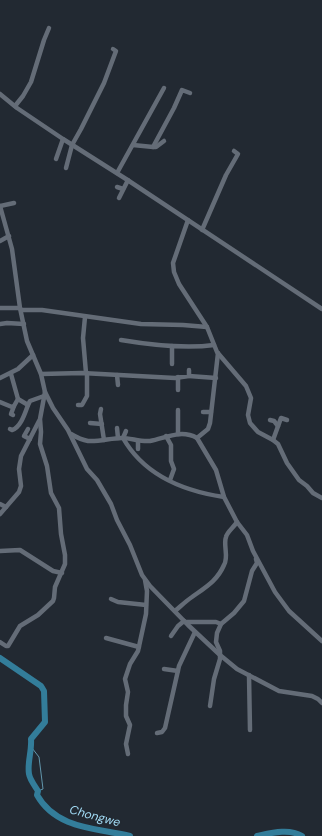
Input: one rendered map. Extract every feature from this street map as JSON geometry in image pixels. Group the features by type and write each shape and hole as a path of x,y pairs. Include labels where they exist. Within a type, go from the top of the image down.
{"street":[{"path":"14,106 23,96 31,82 49,28"},
{"path":"66,168 72,144 104,82 116,51 113,49"},
{"path":"116,173 164,88"},
{"path":"153,147 182,90 190,93"},
{"path":"0,94 14,106 322,309"},
{"path":"56,159 64,139"},
{"path":"133,145 156,147 164,140"},
{"path":"202,230 226,175 238,154 234,151"},
{"path":"119,198 128,180"},
{"path":"117,187 123,189"},
{"path":"0,642 8,646 20,626 38,615 53,601 55,587 65,564 59,508 51,493 47,466 40,444 40,419 44,394 41,374 27,341 12,249 2,221 0,206 14,203"},
{"path":"188,220 173,266 179,284 207,328 218,353 246,386 251,398 248,415 250,423 258,432 278,444 287,463 299,480 322,498"},
{"path":"0,241 8,236"},
{"path":"0,308 42,310 142,324 184,325 207,328"},
{"path":"78,405 82,405 87,396 83,338 86,317"},
{"path":"0,324 24,324"},
{"path":"121,340 172,346 200,347 214,345"},
{"path":"172,346 172,364"},
{"path":"197,438 208,429 210,423 218,353"},
{"path":"0,378 11,374 33,355"},
{"path":"189,370 189,376"},
{"path":"41,374 86,373 216,378"},
{"path":"11,374 18,399 28,405"},
{"path":"117,375 118,385"},
{"path":"178,377 178,390"},
{"path":"10,429 16,429 24,417 30,401 44,394"},
{"path":"44,394 71,434 87,469 97,480 112,504 117,520 130,545 144,579 147,591 139,648 130,664 125,679 128,692 126,716 130,725 126,744 128,754"},
{"path":"13,415 11,414 18,399"},
{"path":"0,402 12,407 14,406"},
{"path":"101,409 100,414 104,440"},
{"path":"178,410 178,434"},
{"path":"203,412 211,412"},
{"path":"273,440 281,418 287,420"},
{"path":"0,514 19,492 21,486 20,460 23,450 40,419"},
{"path":"270,420 274,421 278,426"},
{"path":"90,423 102,424"},
{"path":"117,428 121,438 129,448 148,468 160,476 193,490 224,497"},
{"path":"28,430 24,436 30,439"},
{"path":"121,438 126,431"},
{"path":"71,434 90,441 121,438 149,441 178,434 192,435 197,438 216,470 224,497 237,522 247,535 275,592 284,606 322,641"},
{"path":"166,436 171,445 171,461 174,469 170,480"},
{"path":"138,441 138,449"},
{"path":"0,504 6,507"},
{"path":"175,611 210,583 216,580 219,576 225,565 226,537 237,522"},
{"path":"0,550 20,550 49,569 62,573"},
{"path":"210,706 214,679 220,655 216,640 221,624 234,613 244,601 252,570 257,562 256,556"},
{"path":"144,579 184,622 237,669 279,691 312,696 318,698 322,703"},
{"path":"111,599 118,602 146,605"},
{"path":"171,636 178,626 184,622 216,622 221,624"},
{"path":"157,733 162,732 166,728 175,693 178,671 182,658 195,632"},
{"path":"106,638 139,648"},
{"path":"164,669 178,671"},
{"path":"249,674 250,730"}],"waterway":[{"name":"Chongwe","path":"0,658 41,686 44,691 45,722 31,739 29,774 38,791 37,795 45,806 55,815 66,821 130,836"},
{"path":"32,748 39,757 43,789 38,791"},
{"name":"Chongwe","path":"257,836 286,832 291,832 302,836"}]}
